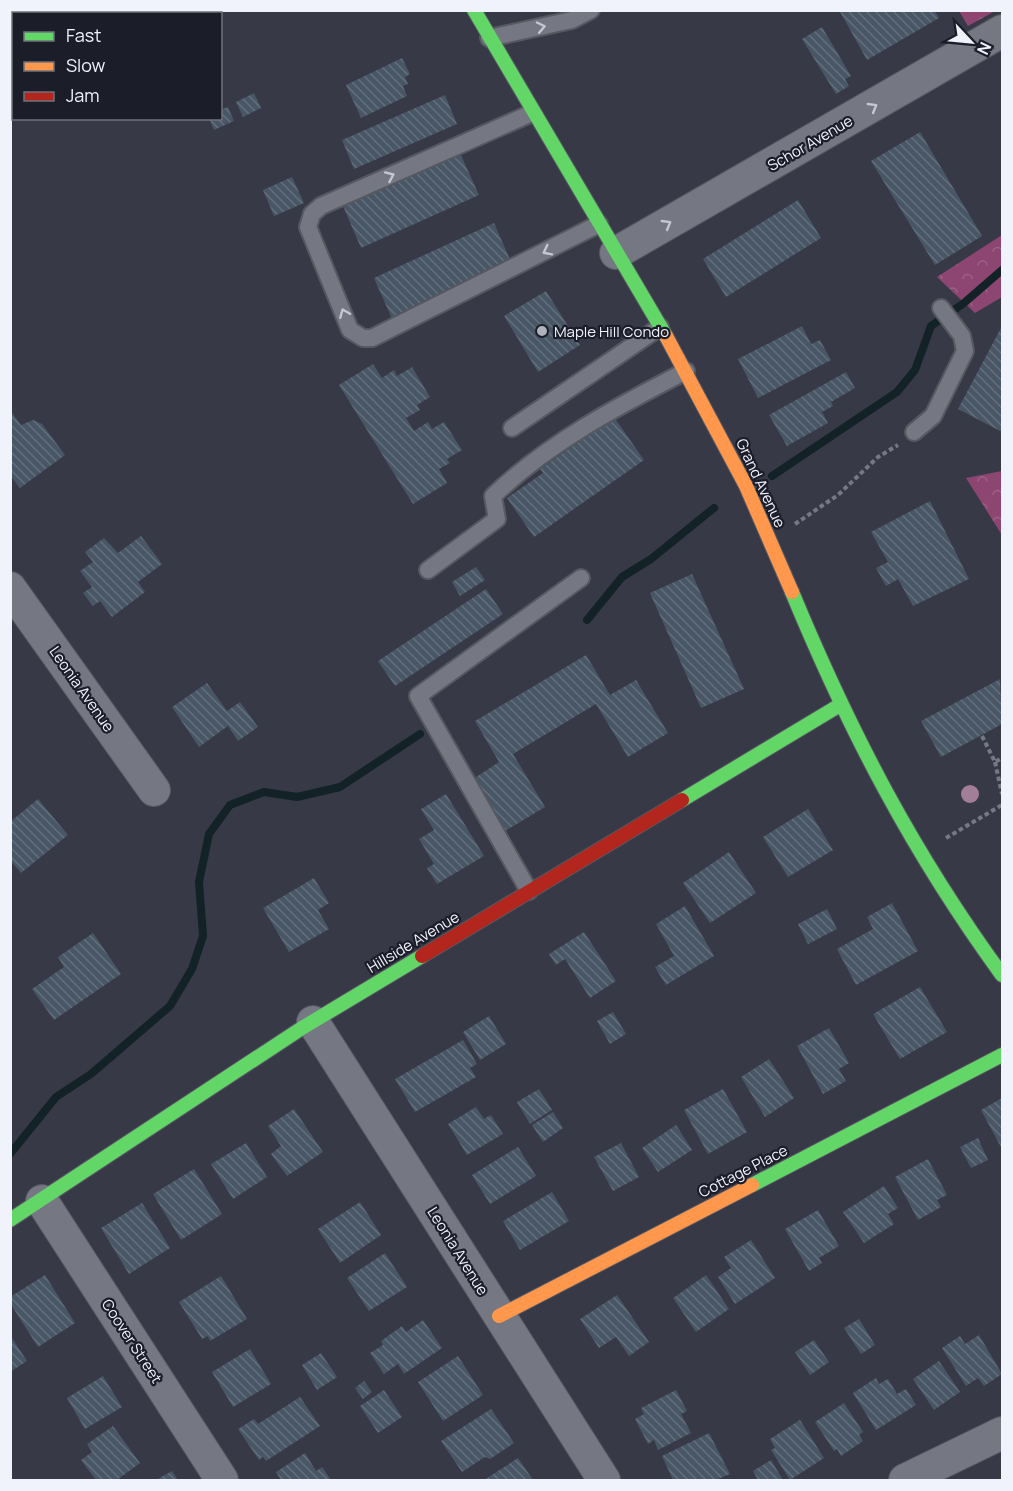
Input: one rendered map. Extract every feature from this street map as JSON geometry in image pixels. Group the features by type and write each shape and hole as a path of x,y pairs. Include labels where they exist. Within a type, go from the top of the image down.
{"street":[{"name":"Grand Avenue","path":"474,10 532,113 686,371 747,488 840,705 882,791 919,854 981,948 1002,975"},
{"name":"Schor Avenue","path":"616,253 1002,31"},
{"name":"Leonia Avenue","path":"10,588 154,790"},
{"name":"Hillside Avenue","path":"10,1220 313,1022 840,705"},
{"name":"Leonia Avenue","path":"313,1022 604,1480"},
{"name":"Cottage Place","path":"499,1316 1002,1055"},
{"name":"Coover Street","path":"42,1201 222,1480"},
{"path":"905,1480 1002,1433"}],"lane":[{"path":"489,38 572,20 591,10"},
{"path":"532,113 321,206 312,214 308,227 350,330 363,338 372,338 599,224"},
{"path":"914,432 933,416 965,351 962,336 941,308"},
{"path":"512,428 660,327"},
{"path":"428,570 497,519 493,496 517,473 616,408 686,371"},
{"path":"529,891 418,696 580,578"}],"path":[{"path":"770,542 838,495 878,457 914,432"},
{"path":"982,736 994,762 1002,794"},
{"path":"994,762 1002,759"},
{"path":"919,854 1002,805"}],"green space":[{"path":"959,11 995,11 968,26"},
{"path":"1002,235 1002,297 975,313 937,277"},
{"path":"1002,471 1002,535 966,478"}],"building":[{"path":"839,10 934,10 939,18 867,60"},
{"path":"822,27 851,76 845,79 849,86 836,94 802,39"},
{"path":"402,58 410,74 405,77 408,84 403,86 407,96 361,118 346,85"},
{"path":"254,93 261,108 243,117 236,102"},
{"path":"445,95 457,124 354,169 342,140"},
{"path":"228,107 234,121 214,130 210,120 222,120 222,109"},
{"path":"920,132 982,236 935,265 871,161"},
{"path":"460,153 479,195 361,248 343,206"},
{"path":"292,177 304,203 274,216 263,190"},
{"path":"798,200 821,238 726,297 703,259"},
{"path":"494,223 512,264 392,319 374,278"},
{"name":"Maple Hill Condo","path":"546,291 580,345 538,372 504,316"},
{"path":"802,326 811,344 820,340 831,360 758,398 738,359"},
{"path":"1002,326 1002,432 958,409"},
{"path":"373,364 382,378 394,370 397,376 412,367 430,397 417,405 420,410 406,418 414,431 428,422 432,429 444,422 462,450 447,459 450,463 439,469 447,483 413,504 339,385"},
{"path":"846,372 855,388 831,402 833,406 822,412 828,423 787,446 769,415"},
{"path":"10,410 21,425 33,420 42,424 65,455 20,488 10,475"},
{"path":"614,417 644,460 534,537 507,498 543,473 540,469"},
{"path":"930,501 969,579 913,606 898,579 886,586 876,568 888,562 871,532"},
{"path":"141,536 162,564 138,582 145,592 112,617 100,601 93,606 83,593 92,587 80,571 93,562 85,552 104,538 118,553"},
{"path":"476,567 485,580 460,596 452,582"},
{"path":"692,574 744,689 701,708 650,593"},
{"path":"486,589 503,614 395,686 378,661"},
{"path":"586,655 610,695 636,680 668,733 628,757 596,704 513,754 545,807 505,831 473,779 499,762 475,721"},
{"path":"1000,679 1002,724 941,757 921,721"},
{"path":"207,683 227,711 240,702 258,727 238,741 228,726 199,747 172,707"},
{"path":"446,794 484,856 437,884 427,868 434,864 419,839 434,830 421,809"},
{"path":"38,799 68,835 21,873 10,860 10,822"},
{"path":"808,809 833,850 788,877 763,837"},
{"path":"729,852 756,893 710,923 683,883"},
{"path":"314,878 329,903 318,910 329,929 289,952 263,908"},
{"path":"892,903 918,951 856,985 837,949 873,929 867,917"},
{"path":"685,906 714,956 666,985 655,967 674,956 656,924"},
{"path":"827,909 837,929 808,944 798,924"},
{"path":"584,932 616,981 590,998 565,959 556,965 549,954"},
{"path":"93,933 121,974 54,1020 32,989 64,967 58,957"},
{"path":"920,987 947,1032 900,1059 873,1014"},
{"path":"613,1012 626,1034 610,1044 597,1021"},
{"path":"489,1016 506,1044 480,1060 463,1032"},
{"path":"829,1028 849,1063 839,1069 846,1081 823,1094 797,1046"},
{"path":"463,1040 477,1064 470,1068 476,1077 415,1112 395,1079"},
{"path":"769,1059 794,1098 765,1117 741,1077"},
{"path":"539,1089 552,1110 530,1124 517,1102"},
{"path":"723,1089 747,1132 708,1154 684,1110"},
{"path":"1002,1098 1002,1149 981,1110"},
{"path":"476,1107 484,1119 491,1115 503,1134 467,1155 448,1124"},
{"path":"294,1109 323,1152 287,1176 271,1154 281,1146 268,1126"},
{"path":"553,1112 563,1128 543,1142 532,1125"},
{"path":"676,1125 692,1150 658,1172 642,1148"},
{"path":"978,1138 988,1160 971,1168 960,1147"},
{"path":"246,1143 267,1177 233,1199 211,1164"},
{"path":"621,1143 639,1177 613,1191 594,1157"},
{"path":"518,1147 536,1176 490,1204 472,1175"},
{"path":"928,1159 947,1195 937,1200 941,1207 918,1220 895,1177"},
{"path":"194,1169 222,1214 181,1240 153,1194"},
{"path":"884,1186 898,1208 888,1214 894,1224 864,1243 843,1212"},
{"path":"552,1192 569,1221 520,1250 503,1221"},
{"path":"360,1202 381,1235 340,1263 318,1229"},
{"path":"142,1203 170,1248 129,1274 101,1228"},
{"path":"818,1210 839,1246 819,1258 822,1263 809,1271 785,1229"},
{"path":"751,1240 775,1278 735,1304 718,1277 731,1268 724,1257"},
{"path":"385,1253 407,1287 369,1311 347,1278"},
{"path":"45,1275 75,1323 38,1347 10,1303 10,1297"},
{"path":"706,1275 729,1309 696,1332 673,1298"},
{"path":"221,1276 247,1319 210,1341 208,1336 202,1339 179,1302"},
{"path":"617,1295 649,1342 629,1356 616,1337 599,1348 580,1319"},
{"path":"859,1319 875,1345 861,1354 844,1328"},
{"path":"423,1320 442,1348 404,1374 398,1364 384,1374 370,1353 383,1345 381,1341 402,1326 406,1332"},
{"path":"10,1335 27,1361 10,1372"},
{"path":"979,1335 1002,1374 984,1386 978,1378 966,1386 942,1348 960,1336 965,1344"},
{"path":"814,1340 829,1362 810,1375 795,1352"},
{"path":"250,1349 271,1384 233,1407 212,1372"},
{"path":"321,1353 337,1377 317,1390 302,1365"},
{"path":"458,1356 483,1395 443,1421 418,1382"},
{"path":"939,1361 960,1392 934,1410 913,1379"},
{"path":"103,1376 122,1407 85,1429 67,1398"},
{"path":"876,1378 879,1384 888,1379 897,1394 906,1389 916,1405 876,1430 853,1393"},
{"path":"364,1381 372,1392 363,1399 355,1388"},
{"path":"384,1390 402,1417 378,1433 360,1406"},
{"path":"676,1390 687,1411 681,1414 691,1433 658,1450 654,1440 648,1444 635,1419 644,1414 641,1408"},
{"path":"300,1397 320,1426 266,1461 263,1457 259,1460 238,1429 254,1419 258,1424"},
{"path":"844,1403 863,1432 859,1435 863,1441 841,1456 837,1449 834,1451 815,1422"},
{"path":"491,1409 514,1443 490,1459 485,1457 462,1472 441,1441"},
{"path":"800,1420 824,1458 790,1480 771,1450 775,1448 770,1439"},
{"path":"113,1426 140,1463 117,1480 96,1480 81,1460 92,1452 87,1444"},
{"path":"709,1433 730,1474 716,1480 673,1480 662,1456"},
{"path":"305,1453 316,1471 322,1467 331,1480 281,1480 276,1472"},
{"path":"518,1458 533,1480 484,1480"},
{"path":"771,1460 783,1480 758,1480 753,1471"},
{"path":"172,1471 178,1480 156,1480"}],"waterway":[{"path":"772,476 897,392 915,370 931,326 964,303 1002,270"},
{"path":"587,620 622,577 651,559 714,508"},
{"path":"10,1154 56,1097 91,1074 170,1006 192,969 203,936 199,882 209,834 230,805 264,792 297,797 340,787 420,734"}],"traffic: fast":[{"path":"474,10 666,336"},
{"path":"792,592 860,743 885,790 940,883 1002,975"},
{"path":"682,800 840,705"},
{"path":"10,1220 302,1028 422,956"},
{"path":"752,1185 1002,1055"}],"traffic: slow":[{"path":"666,336 746,486 792,592"},
{"path":"499,1316 752,1185"}],"traffic: jam":[{"path":"422,956 682,800"}],"place":[{"name":"Maple Hill Condo","path":"542,331"}]}
